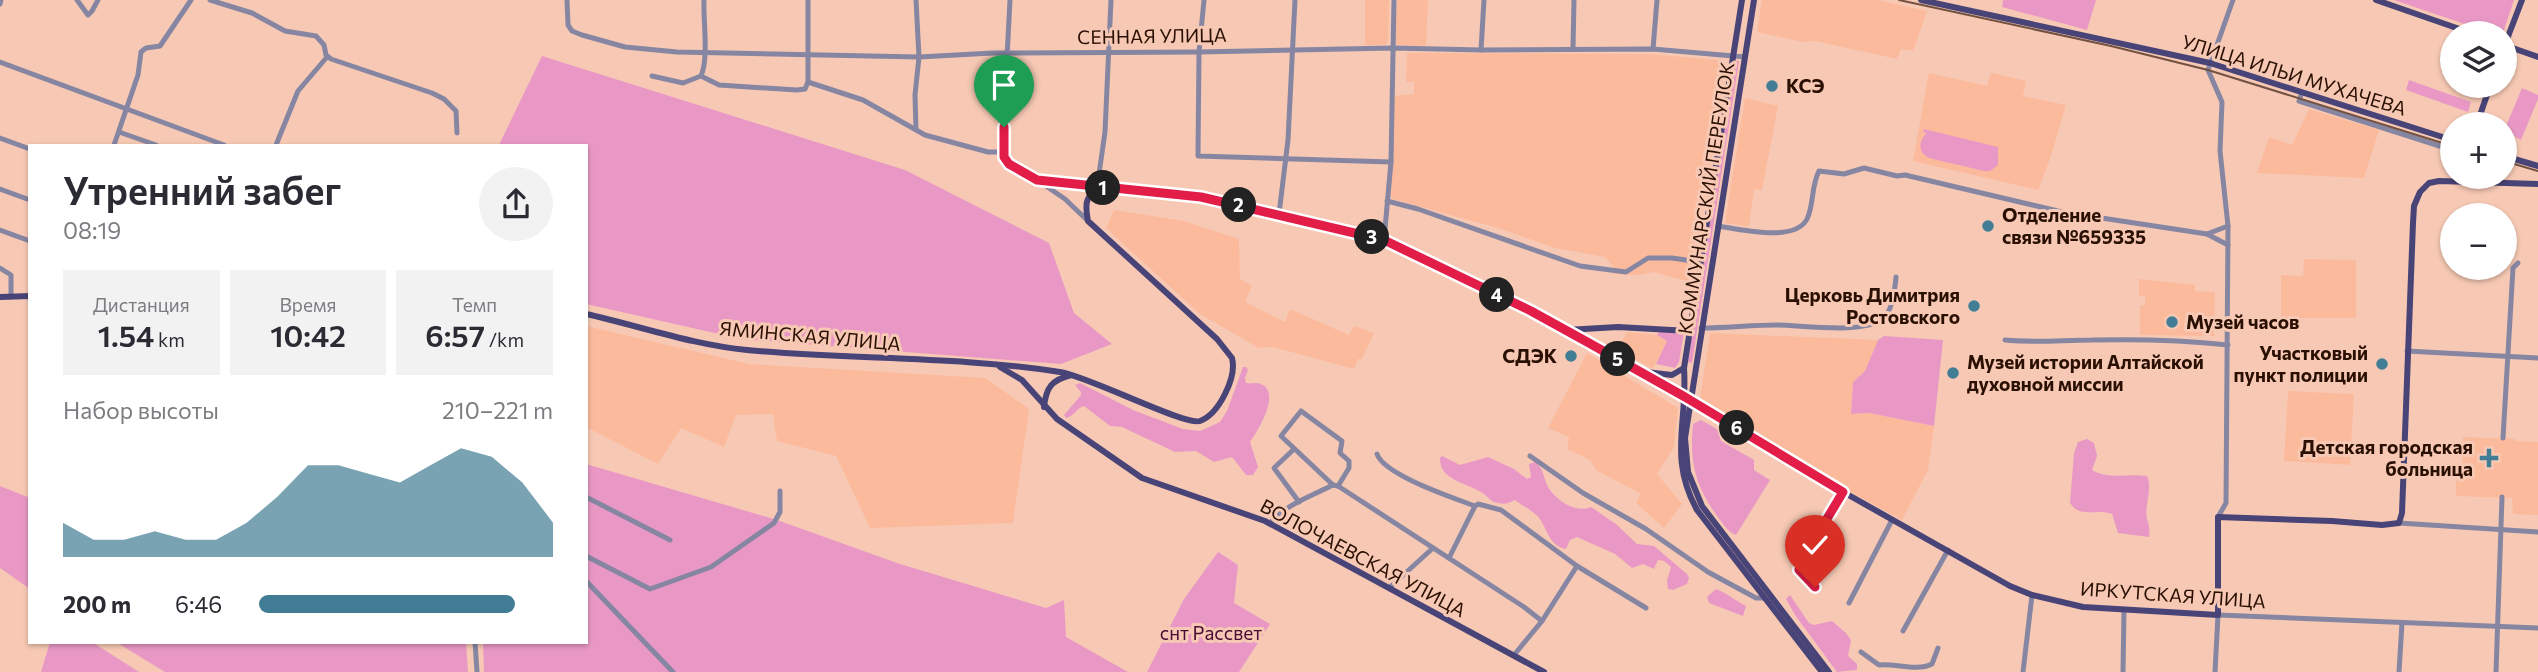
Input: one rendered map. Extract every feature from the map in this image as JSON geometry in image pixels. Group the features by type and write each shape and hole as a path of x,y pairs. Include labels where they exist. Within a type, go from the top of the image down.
{"main road":[{"name":"КОММУНАРСКИЙ ПЕРЕУЛОК","path":"1688,398 1684,368 1689,331 1742,0"},
{"name":"КОММУНАРСКИЙ ПЕРЕУЛОК","path":"1688,398 1695,370 1754,0"},
{"name":"УЛИЦА ИЛЬИ МУХАЧЕВА","path":"1922,0 2210,63 2440,136"},
{"path":"2376,0 2440,22"},
{"path":"2514,21 2522,0"},
{"path":"2517,50 2538,57"},
{"path":"2517,160 2538,166"},
{"path":"2217,615 2218,517 2382,526 2399,523 2402,513 2410,252 2414,206 2420,192 2429,183 2440,182"},
{"path":"2517,183 2538,184"},
{"path":"1088,221 1086,200 1097,188"},
{"name":"ИРКУТСКАЯ УЛИЦА","path":"1097,188 1201,197 1384,240 1531,311 1688,398 1843,492 2011,586 2032,595 2074,606 2217,615"},
{"name":"ЯМИНСКАЯ УЛИЦА","path":"588,314 745,350 992,363 1072,374 1182,419 1195,422 1209,416 1219,405 1232,375 1234,363 1229,352 1088,221"},
{"path":"0,297 28,296"},
{"path":"1565,330 1629,327 1689,331"},
{"name":"ВОЛОЧАЕВСКАЯ УЛИЦА","path":"992,363 1022,380 1057,419 1142,478 1270,523 1544,672"},
{"path":"1641,372 1672,375 1684,368 1688,376 1691,376 1695,370"},
{"path":"1044,407 1045,395 1053,382 1072,374"},
{"path":"1688,398 1679,450 1686,487 1704,520 1822,672"},
{"path":"1688,398 1686,459 1696,496 1829,672"}],"street":[{"path":"77,0 88,15 98,0"},
{"path":"114,144 138,75 141,52 146,48 160,46 191,0"},
{"path":"210,0 252,13 281,29 316,36 324,45 327,57"},
{"name":"СЕННАЯ УЛИЦА","path":"567,0 567,24 576,33 625,47 657,51 919,57 1009,52 1573,48 1653,49 1745,57"},
{"path":"652,76 684,83 701,76 706,62 704,0"},
{"path":"701,76 719,85 802,90 807,88 808,0"},
{"path":"916,0 919,57 915,95 916,131"},
{"path":"1010,0 1002,152 1009,164 1065,200 1088,221"},
{"path":"1037,180 1097,188 1104,132 1111,0"},
{"path":"1204,0 1199,52 1198,156 1391,162"},
{"path":"1279,215 1286,158 1295,0"},
{"path":"1384,240 1391,162 1394,0"},
{"path":"1481,50 1484,0"},
{"path":"1573,48 1574,0"},
{"path":"1653,49 1657,0"},
{"path":"2218,517 2226,503 2228,226 2220,151 2222,102 2208,70 2233,0"},
{"path":"327,57 441,97 456,111 457,133"},
{"path":"276,144 298,91 327,57"},
{"path":"0,62 221,144"},
{"path":"808,82 863,100 925,135 981,150 1002,152"},
{"path":"2302,92 2299,101 2440,146"},
{"path":"119,132 153,144"},
{"path":"0,138 28,148"},
{"path":"1718,226 1782,233 1795,230 1808,219 1816,178 1822,170 1844,174 1864,168 2062,212 2207,234 2228,245"},
{"path":"0,189 28,199"},
{"path":"1387,201 1418,209 1586,267 1626,272 1644,260 1659,257 1700,262"},
{"path":"2207,234 2228,226"},
{"path":"0,230 28,240"},
{"path":"2503,438 2512,268 2518,263"},
{"path":"0,268 12,275 11,297"},
{"path":"1701,328 1776,325 1842,327 1873,324 1887,314 1895,292 1896,277"},
{"path":"2005,340 2029,343 2093,340 2179,341 2228,345"},
{"path":"2407,351 2538,358"},
{"path":"1270,523 1281,512 1335,486 1349,468 1349,461 1340,453 1342,441 1301,411 1281,436 1293,450 1335,486 1542,621"},
{"path":"1293,450 1274,468 1299,502"},
{"path":"1377,454 1383,463 1445,496 1475,506 1478,504 1501,510 1577,566 1646,608"},
{"path":"1530,456 1587,495 1646,528 1708,572 1756,598 1764,598"},
{"path":"588,557 650,589 711,567 774,523 781,509 780,491"},
{"path":"1815,587 1799,570 1801,562 1843,492"},
{"path":"2496,672 2502,497"},
{"path":"588,498 670,540"},
{"path":"1449,558 1475,506"},
{"path":"1849,603 1892,520"},
{"path":"2399,523 2538,532"},
{"path":"1389,588 1433,548"},
{"path":"1903,631 1948,550"},
{"path":"1514,656 1542,621 1577,566"},
{"path":"588,583 673,672"},
{"path":"2023,672 2032,595"},
{"path":"2123,672 2124,610"},
{"path":"2216,672 2217,615"},
{"name":"ИРКУТСКАЯ УЛИЦА","path":"2217,615 2538,628"},
{"path":"2399,672 2402,623"},
{"path":"475,644 477,672"},
{"path":"1932,672 1938,648"},
{"path":"1861,652 1879,665 1889,663 1901,669 1922,669 1932,664"}],"shaded area":[{"path":"1365,0 1389,0 1388,42 1385,45 1365,45"},
{"path":"1397,0 1428,0 1426,46 1395,43"},
{"path":"1762,0 1878,0 1927,11 1913,51 1901,49 1897,59 1815,41 1803,42 1757,32"},
{"path":"1407,53 1650,54 1718,60 1722,64 1724,77 1691,288 1685,287 1686,281 1654,272 1639,275 1612,274 1613,266 1605,257 1555,248 1498,228 1393,199 1394,96 1414,94 1414,82 1406,82"},
{"path":"1929,73 1987,86 1991,73 1997,74 2026,81 2023,96 2066,105 2038,190 1913,161"},
{"path":"1745,98 1778,106 1762,190 1754,189 1749,226 1725,223"},
{"path":"2309,109 2379,130 2364,178 2257,173 2269,137 2292,145"},
{"path":"1114,210 1184,221 1239,239 1240,279 1252,286 1245,302 1285,322 1290,309 1349,335 1354,326 1374,333 1362,359 1358,359 1354,369 1273,347 1259,348 1200,314 1106,228"},
{"path":"2304,259 2356,260 2356,318 2281,318 2281,275 2303,276"},
{"path":"2139,279 2195,285 2195,291 2215,292 2214,336 2140,335 2140,306 2145,305 2145,296 2139,296"},
{"path":"588,326 749,364 985,378 1029,409 1013,523 870,528 836,456 777,441 773,414 736,415 724,447 681,428 658,464 588,428"},
{"path":"1627,332 1657,335 1667,341 1653,369 1617,350"},
{"path":"1710,333 1878,340 1865,371 1853,382 1851,414 1869,413 1934,426 1928,470 1902,520 1832,482 1702,402 1700,398"},
{"path":"1587,353 1678,408 1674,447 1657,474 1682,504 1664,528 1636,503 1641,494 1596,470 1590,460 1567,449 1569,437 1548,428"},
{"path":"2288,391 2354,394 2350,465 2284,461"},
{"name":"Детская городская больница","path":"2463,437 2538,442 2538,515 2513,514 2512,498 2456,496 2456,480 2462,479"}],"green space":[{"path":"2003,0 2096,0 2087,30 2002,7"},
{"path":"2394,0 2514,0 2507,21 2456,21"},
{"path":"542,56 905,170 1049,243 1074,313 1112,344 1061,364 741,339 588,304 588,144 499,144"},
{"path":"1735,61 1739,61 1692,363 1688,362"},
{"path":"2409,80 2440,91 2440,98 2460,98 2471,102 2468,112 2406,90"},
{"path":"2522,88 2538,95 2521,140 2517,138 2517,112 2512,112"},
{"path":"1924,129 1998,147 1998,165 1990,171 1984,171 1929,158 1920,146 1927,133 1923,132"},
{"path":"1659,332 1684,332 1679,362 1675,368 1656,364 1667,341 1657,335"},
{"path":"1884,336 1943,340 1934,426 1869,413 1851,414 1853,382 1865,371 1878,340"},
{"path":"1243,367 1248,370 1246,383 1257,383 1269,393 1267,411 1250,442 1258,467 1253,475 1246,475 1232,457 1214,462 1196,451 1175,452 1122,427 1110,426 1084,406 1069,417 1064,415 1081,395 1075,385 1080,383 1133,410 1183,429 1200,431 1220,422 1227,411"},
{"path":"1701,420 1717,429 1721,441 1754,460 1754,470 1770,480 1736,535 1727,529 1712,508 1696,475 1692,451 1693,424"},
{"path":"2087,439 2094,443 2097,456 2092,470 2111,476 2147,476 2149,487 2146,514 2149,537 2118,533 2112,514 2079,511 2070,503 2074,453 2078,442"},
{"path":"1442,456 1460,465 1488,457 1514,469 1527,479 1531,477 1529,464 1535,462 1556,497 1579,509 1591,507 1616,524 1637,544 1654,546 1687,574 1687,584 1673,590 1668,589 1671,567 1664,561 1658,560 1654,569 1643,564 1632,568 1615,554 1577,537 1570,540 1566,549 1556,545 1537,515 1515,500 1505,504 1494,502 1479,491 1450,477 1441,466"},
{"path":"588,465 777,520 900,564 1046,608 1064,600 1066,637 1128,672 484,672 483,644 588,644"},
{"path":"0,486 28,497 28,588 0,568"},
{"name":"снт Рассвет","path":"1218,552 1238,565 1234,603 1270,624 1239,672 1147,672 1184,599"},
{"path":"1716,589 1746,606 1743,616 1709,603 1707,597"},
{"path":"1790,595 1809,623 1814,625 1832,621 1846,633 1851,640 1848,656 1857,664 1857,670 1837,672 1795,615 1786,599"},
{"path":"49,644 95,644 139,672 41,672"},
{"path":"119,644 466,644 468,672 165,672"}],"tram line":[{"path":"1899,0 2208,70 2440,142"},
{"path":"2517,165 2538,171"}],"place":[{"name":"КСЭ","path":"1772,86"},
{"name":"Отделение связи №659335","path":"1988,226"},
{"name":"Церковь Димитрия Ростовского","path":"1974,306"},
{"name":"Музей часов","path":"2172,322"},
{"name":"СДЭК","path":"1571,356"},
{"name":"Участковый пункт полиции","path":"2382,364"},
{"name":"Музей истории Алтайской духовной миссии","path":"1953,373"},
{"name":"Детская городская больница","path":"2489,458"}],"route":[{"path":"1004,127 1004,157 1009,164 1037,180 1201,197 1384,240 1531,311 1685,397 1843,492 1801,562 1799,570 1815,587"}]}
